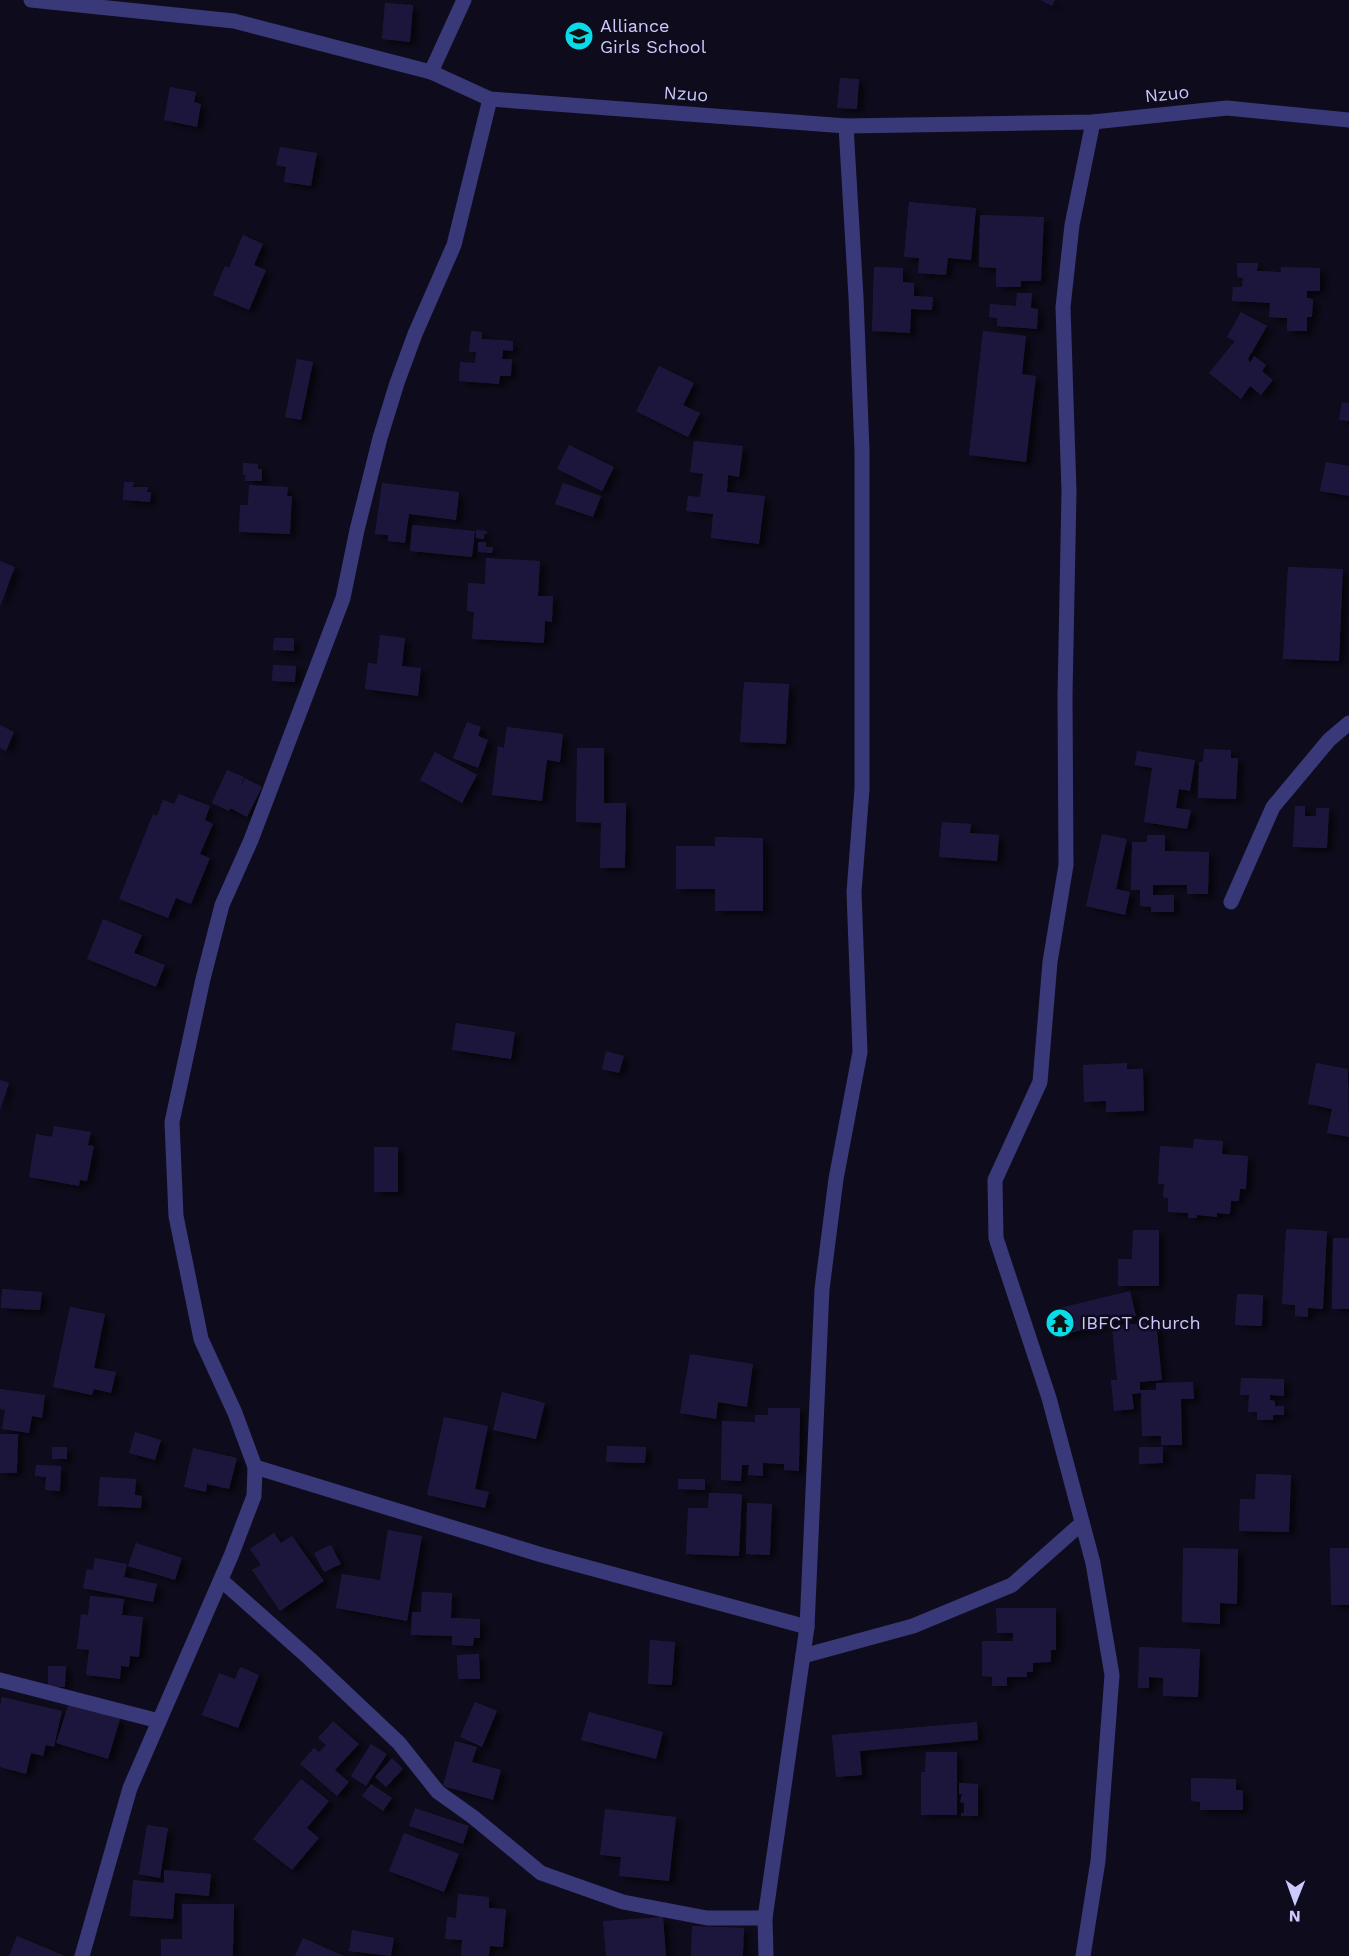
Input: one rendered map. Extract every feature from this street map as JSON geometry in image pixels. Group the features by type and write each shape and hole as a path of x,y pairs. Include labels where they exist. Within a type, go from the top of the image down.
{"street":[{"name":"Nzuo","path":"32,0 234,21 431,72 490,99 846,126 1093,122 1227,108 1349,120"},
{"path":"431,72 464,0"},
{"path":"82,1956 130,1788 221,1580 254,1496 255,1467 235,1413 201,1339 176,1216 172,1122 222,905 251,840 343,598 380,438 415,334 454,245 490,99"},
{"path":"1083,1956 1098,1861 1112,1675 1093,1563 1049,1398 996,1238 995,1180 1040,1082 1050,962 1066,865 1065,696 1069,492 1063,307 1072,225 1093,122"},
{"path":"766,1956 765,1918 807,1628 822,1289 836,1179 860,1052 854,892 862,789 862,451 846,126"},
{"path":"1231,902 1273,807 1329,740 1349,723"},
{"path":"255,1467 542,1555 807,1628"},
{"path":"802,1656 913,1626 1012,1585 1082,1523"},
{"path":"221,1580 399,1743 438,1792 473,1817 541,1873 623,1902 707,1918 765,1918"},
{"path":"0,1680 159,1721"}],"building":[{"path":"1040,0 1055,0 1052,6"},
{"path":"385,3 413,5 410,42 382,39"},
{"path":"840,78 859,79 857,109 837,108"},
{"path":"170,87 196,92 194,102 201,104 197,127 164,120"},
{"path":"280,147 317,153 311,186 284,182 286,167 276,165"},
{"path":"909,202 976,208 971,260 948,258 946,275 918,273 919,258 904,257"},
{"path":"980,215 1044,217 1041,281 1021,281 1021,287 996,287 996,268 979,267"},
{"path":"243,235 263,244 254,265 266,270 249,310 213,295 225,266 229,268"},
{"path":"1237,263 1258,263 1257,271 1281,272 1281,267 1320,268 1320,291 1307,291 1307,298 1313,299 1312,317 1307,317 1307,331 1287,331 1287,318 1269,317 1270,303 1232,301 1233,287 1242,287 1243,278 1237,277"},
{"path":"874,267 903,268 903,282 914,283 914,296 933,297 932,310 911,309 910,333 872,331"},
{"path":"1017,293 1032,293 1031,308 1038,309 1037,329 997,326 997,318 989,317 990,304 1016,306"},
{"path":"1241,312 1267,326 1248,359 1250,363 1254,356 1266,365 1262,371 1273,380 1261,395 1250,386 1241,399 1209,373 1235,341 1227,337"},
{"path":"471,331 482,332 482,339 513,341 513,351 503,350 502,359 512,359 511,376 500,376 499,384 459,381 460,362 475,363 476,352 469,352"},
{"path":"983,331 1026,336 1022,374 1036,376 1026,462 969,455"},
{"path":"297,359 313,362 301,420 285,417"},
{"path":"659,366 694,383 683,405 700,413 688,437 636,411"},
{"path":"1342,402 1349,403 1349,421 1339,420"},
{"path":"694,441 743,446 739,477 728,475 727,492 765,496 759,544 711,538 713,514 686,511 688,496 700,497 703,474 690,472"},
{"path":"569,445 614,467 602,491 557,469"},
{"path":"1326,462 1349,466 1349,496 1320,491"},
{"path":"243,463 258,464 258,469 262,469 262,481 245,481"},
{"path":"124,482 134,482 133,487 148,487 147,492 151,492 150,502 123,500"},
{"path":"382,483 459,492 456,520 409,514 405,543 388,541 388,535 375,534"},
{"path":"563,483 601,496 593,517 555,504"},
{"path":"249,485 288,487 287,496 292,496 290,534 239,532 240,505 248,505"},
{"path":"412,525 475,531 472,557 410,551"},
{"path":"476,530 487,531 484,539 476,538"},
{"path":"478,542 486,542 486,547 493,547 492,553 478,552"},
{"path":"486,558 540,561 538,596 553,596 552,622 545,621 544,643 472,639 474,612 467,611 468,583 485,584"},
{"path":"0,561 15,567 0,606"},
{"path":"1288,567 1343,569 1339,661 1283,659"},
{"path":"380,635 405,638 402,666 421,668 418,696 365,689 368,663 377,664"},
{"path":"274,638 294,638 294,651 273,650"},
{"path":"273,665 296,666 295,682 272,681"},
{"path":"744,682 789,684 786,744 740,742"},
{"path":"467,722 481,727 478,736 488,740 478,768 453,758"},
{"path":"0,725 14,732 6,751 0,748"},
{"path":"507,727 563,734 560,762 547,760 542,801 492,795 498,746 504,748"},
{"path":"577,748 604,748 604,803 626,803 625,868 600,868 601,823 576,822"},
{"path":"1204,749 1231,750 1231,758 1238,758 1236,799 1198,798 1199,762 1203,762"},
{"path":"1137,751 1195,760 1190,791 1179,789 1176,808 1191,810 1187,829 1144,822 1152,768 1135,765"},
{"path":"435,752 477,775 462,803 420,780"},
{"path":"227,770 244,777 240,789 245,778 262,787 247,817 230,808 229,811 212,803"},
{"path":"179,794 210,806 205,820 213,824 200,854 210,858 191,904 176,898 168,918 119,899 153,814 157,816 163,800 174,804"},
{"path":"1295,806 1305,806 1305,816 1316,816 1316,808 1329,808 1327,848 1293,847"},
{"path":"942,822 971,824 970,833 999,835 997,861 939,857"},
{"path":"1102,834 1127,839 1116,889 1130,892 1125,915 1086,906"},
{"path":"1147,835 1165,835 1165,851 1209,852 1208,894 1187,894 1187,885 1153,885 1153,895 1174,895 1174,912 1151,912 1151,907 1140,906 1140,890 1131,890 1132,842 1147,842"},
{"path":"715,837 763,838 763,911 715,911 715,889 676,889 676,846 715,846"},
{"path":"103,919 142,935 134,953 165,965 156,987 87,959"},
{"path":"456,1023 515,1032 511,1059 452,1050"},
{"path":"606,1051 624,1056 619,1073 602,1069"},
{"path":"1127,1063 1127,1069 1143,1069 1144,1111 1106,1112 1106,1101 1084,1102 1083,1065"},
{"path":"1316,1063 1348,1069 1349,1137 1327,1133 1332,1109 1308,1104"},
{"path":"0,1080 9,1083 0,1110"},
{"path":"54,1126 91,1132 88,1145 94,1146 87,1181 80,1180 79,1186 29,1177 36,1134 52,1137"},
{"path":"1194,1139 1223,1141 1222,1154 1248,1156 1246,1189 1240,1189 1239,1201 1231,1201 1230,1214 1217,1213 1217,1217 1197,1215 1197,1218 1188,1218 1188,1213 1168,1212 1168,1198 1163,1197 1164,1184 1158,1184 1160,1146 1193,1148"},
{"path":"374,1147 398,1147 398,1192 374,1192"},
{"path":"1286,1229 1327,1231 1323,1309 1308,1308 1308,1317 1295,1316 1295,1305 1282,1304"},
{"path":"1133,1230 1159,1230 1159,1286 1118,1286 1118,1259 1132,1259"},
{"path":"1333,1238 1349,1238 1349,1309 1332,1309"},
{"path":"2,1289 42,1292 40,1310 1,1308"},
{"path":"1130,1291 1136,1316 1058,1336 1052,1310"},
{"path":"1237,1294 1263,1295 1262,1326 1235,1325"},
{"path":"70,1307 105,1314 94,1368 116,1372 111,1393 94,1389 92,1395 53,1387"},
{"path":"1156,1322 1162,1380 1140,1382 1140,1390 1156,1390 1156,1383 1193,1382 1194,1399 1181,1399 1182,1445 1161,1445 1161,1436 1142,1436 1141,1393 1132,1394 1134,1409 1114,1411 1111,1380 1117,1380 1112,1326"},
{"path":"690,1354 753,1364 747,1407 718,1402 716,1419 680,1413"},
{"path":"1241,1378 1284,1379 1284,1396 1270,1395 1270,1400 1275,1401 1275,1406 1284,1406 1284,1415 1273,1415 1273,1420 1257,1420 1257,1412 1248,1412 1249,1395 1240,1395"},
{"path":"0,1389 45,1395 42,1418 32,1416 29,1433 2,1429 5,1410 0,1409"},
{"path":"502,1392 545,1403 536,1439 493,1430"},
{"path":"768,1408 800,1408 799,1471 784,1470 784,1464 763,1463 763,1476 748,1475 749,1465 742,1465 741,1481 721,1480 722,1421 755,1422 755,1415 768,1415"},
{"path":"444,1417 488,1426 475,1489 489,1492 485,1508 427,1495"},
{"path":"135,1432 161,1440 155,1460 129,1453"},
{"path":"0,1434 18,1434 17,1473 0,1473"},
{"path":"607,1446 646,1447 645,1463 606,1462"},
{"path":"52,1447 67,1447 67,1459 52,1459"},
{"path":"1139,1447 1163,1447 1163,1463 1139,1464"},
{"path":"193,1448 237,1458 229,1489 207,1484 206,1492 184,1487"},
{"path":"36,1465 61,1466 60,1491 45,1490 46,1477 35,1476"},
{"path":"1256,1474 1291,1475 1289,1532 1239,1531 1240,1499 1255,1499"},
{"path":"100,1477 136,1479 135,1495 142,1496 141,1508 98,1506"},
{"path":"678,1479 705,1479 705,1490 678,1489"},
{"path":"709,1493 742,1494 739,1556 686,1554 688,1508 708,1508"},
{"path":"747,1503 772,1504 770,1555 746,1554"},
{"path":"388,1530 422,1536 407,1621 336,1608 342,1574 380,1580"},
{"path":"274,1533 281,1543 292,1536 324,1581 280,1611 252,1570 261,1565 250,1549"},
{"path":"136,1543 182,1558 175,1580 128,1566"},
{"path":"331,1545 341,1564 324,1572 314,1553"},
{"path":"1183,1548 1238,1549 1237,1604 1220,1603 1220,1624 1182,1622"},
{"path":"1330,1548 1349,1548 1349,1605 1331,1605"},
{"path":"95,1558 127,1564 124,1577 157,1584 153,1602 83,1588 87,1569 93,1570"},
{"path":"422,1592 452,1593 451,1618 480,1619 480,1638 474,1638 473,1646 452,1645 452,1636 411,1635 412,1612 421,1612"},
{"path":"90,1596 124,1599 122,1615 143,1617 139,1657 130,1656 129,1667 121,1666 120,1679 86,1675 89,1650 77,1649 81,1614 88,1615"},
{"path":"996,1608 1056,1608 1056,1650 1051,1650 1051,1662 1033,1663 1033,1672 1027,1672 1027,1677 1007,1677 1007,1686 992,1686 992,1677 982,1676 982,1641 1013,1641 1013,1633 997,1633"},
{"path":"650,1640 675,1642 672,1685 648,1684"},
{"path":"1139,1647 1200,1649 1198,1697 1163,1696 1163,1678 1149,1677 1149,1688 1138,1688"},
{"path":"479,1654 480,1679 458,1679 457,1655"},
{"path":"48,1666 66,1666 65,1687 48,1686"},
{"path":"240,1667 259,1675 238,1728 202,1715 219,1673 235,1679"},
{"path":"2,1697 62,1711 54,1747 46,1745 43,1756 31,1753 26,1774 0,1767"},
{"path":"475,1702 497,1711 482,1747 460,1737"},
{"path":"69,1703 120,1719 108,1759 56,1743"},
{"path":"589,1712 663,1732 656,1759 581,1740"},
{"path":"333,1721 359,1744 335,1770 349,1782 337,1796 300,1764 314,1748 319,1752 326,1745 318,1738"},
{"path":"977,1722 978,1740 860,1751 862,1775 836,1777 832,1735"},
{"path":"455,1741 477,1747 472,1762 501,1770 493,1800 443,1786"},
{"path":"371,1744 387,1754 366,1786 351,1776"},
{"path":"926,1752 957,1752 957,1815 921,1815 921,1772 925,1772"},
{"path":"392,1758 403,1769 386,1787 375,1777"},
{"path":"1191,1778 1236,1779 1236,1790 1243,1790 1243,1810 1200,1810 1200,1802 1191,1801"},
{"path":"301,1779 329,1801 307,1828 319,1838 292,1870 253,1839"},
{"path":"959,1783 978,1784 978,1816 961,1816 961,1813 964,1813 964,1803 960,1802 962,1794 959,1794"},
{"path":"371,1784 392,1798 383,1811 362,1796"},
{"path":"415,1808 469,1826 463,1844 409,1826"},
{"path":"605,1809 676,1817 669,1881 619,1876 621,1857 600,1855"},
{"path":"147,1825 168,1828 160,1878 139,1874"},
{"path":"404,1833 459,1854 444,1892 389,1871"},
{"path":"164,1870 211,1874 209,1896 175,1893 173,1919 130,1916 133,1880 164,1883"},
{"path":"458,1894 489,1897 489,1908 506,1909 503,1947 490,1946 489,1956 461,1956 462,1940 445,1939 447,1917 456,1918"},
{"path":"182,1904 234,1904 233,1956 161,1956 161,1939 182,1939"},
{"path":"663,1917 666,1956 606,1956 603,1921"},
{"path":"692,1926 744,1928 743,1956 691,1956"},
{"path":"352,1930 394,1938 391,1956 349,1951"},
{"path":"17,1936 65,1956 9,1956"},
{"path":"303,1938 344,1956 295,1956"}],"place":[{"name":"Alliance Girls School","path":"579,36"},
{"name":"IBFCT Church","path":"1060,1323"}]}
